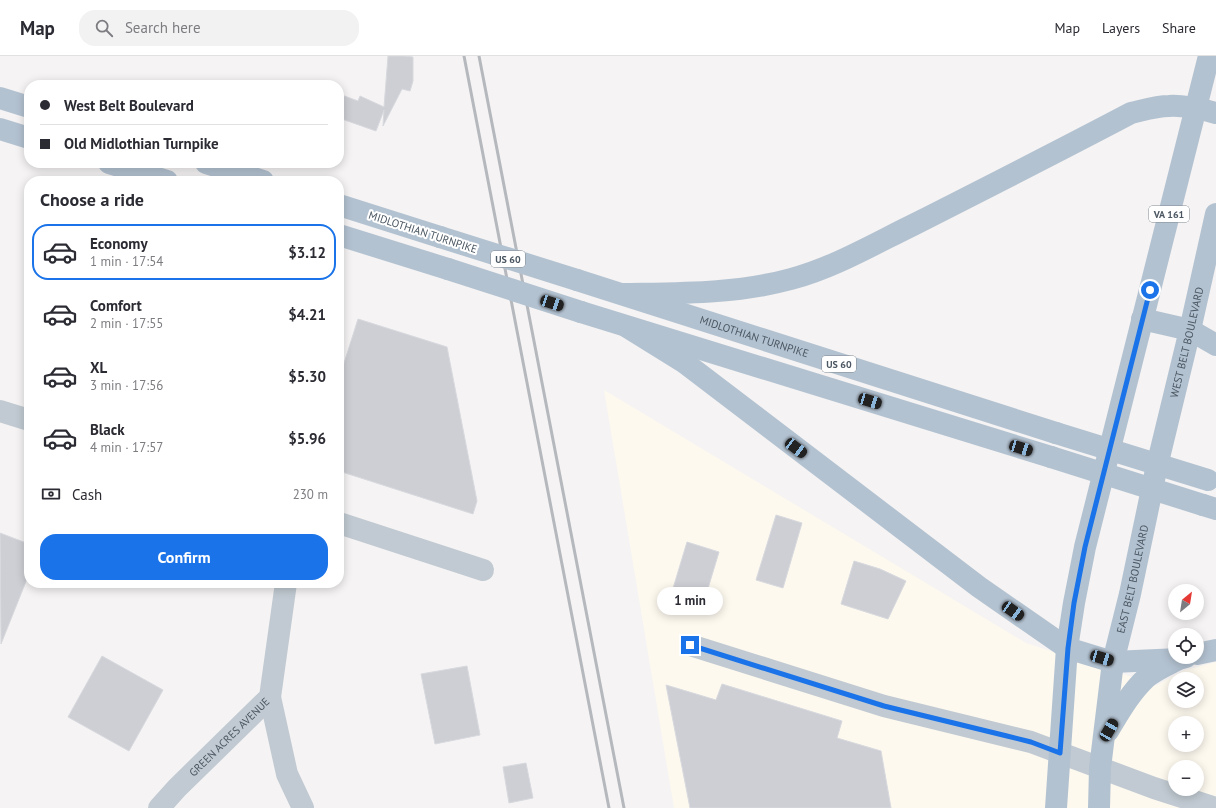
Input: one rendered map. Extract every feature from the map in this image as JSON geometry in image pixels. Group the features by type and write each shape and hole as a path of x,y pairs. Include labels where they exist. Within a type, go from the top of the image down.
{"main road":[{"name":"VA 161","path":"1056,808 1068,648 1076,589 1085,547 1142,319 1206,110 1209,56"},
{"path":"0,98 24,105"},
{"path":"622,294 718,292 761,286 792,279 842,260 1131,114 1152,108 1169,106 1206,110"},
{"path":"0,129 24,136"},
{"path":"126,168 151,176"},
{"path":"222,168 247,176"},
{"name":"MIDLOTHIAN TURNPIKE","path":"344,207 1056,433 1212,481"},
{"name":"WEST BELT BOULEVARD","path":"1156,470 1216,214"},
{"name":"US 60","path":"344,237 627,327 1209,507"},
{"path":"1142,319 1190,330 1216,344"},
{"path":"627,327 685,363 980,587 1068,648 1114,662 1168,658"},
{"name":"EAST BELT BOULEVARD","path":"1099,808 1100,768 1114,662 1156,470"},
{"path":"1204,653 1216,650"},
{"path":"1103,739 1120,711 1138,686 1154,673 1173,664"}],"street":[{"path":"0,411 24,418"},
{"path":"344,525 483,570"},
{"name":"GREEN ACRES AVENUE","path":"159,808 177,788 270,697 285,588"},
{"path":"690,645 884,706 1031,742 1154,788 1216,808"},
{"path":"270,697 287,774 303,808"}],"shaded area":[{"path":"604,390 1026,643 1157,685 1168,679 1168,708 1204,708 1204,672 1181,672 1216,662 1216,808 674,808"}],"building":[{"path":"388,56 413,57 413,81 410,91 402,89 383,126 384,110 376,131 344,120 344,96 358,101 360,96 384,107"},
{"path":"358,319 447,347 477,501 473,514 344,473 344,363"},
{"path":"776,515 802,523 783,588 756,580"},
{"path":"0,533 24,542 24,586 1,644"},
{"path":"687,542 719,552 703,605 671,595"},
{"path":"854,561 880,569 906,581 888,619 841,604"},
{"path":"102,656 163,690 129,751 68,717"},
{"path":"467,666 480,735 435,744 421,674"},
{"path":"722,684 842,721 837,738 881,751 891,808 690,808 666,685 716,700"},
{"path":"526,763 533,798 509,803 503,767"}],"railway":[{"path":"464,56 609,808"},
{"path":"479,56 624,808"}],"route":[{"path":"690,645 884,706 1031,742 1060,753 1068,648 1074,603 1085,547 1150,290"}]}
